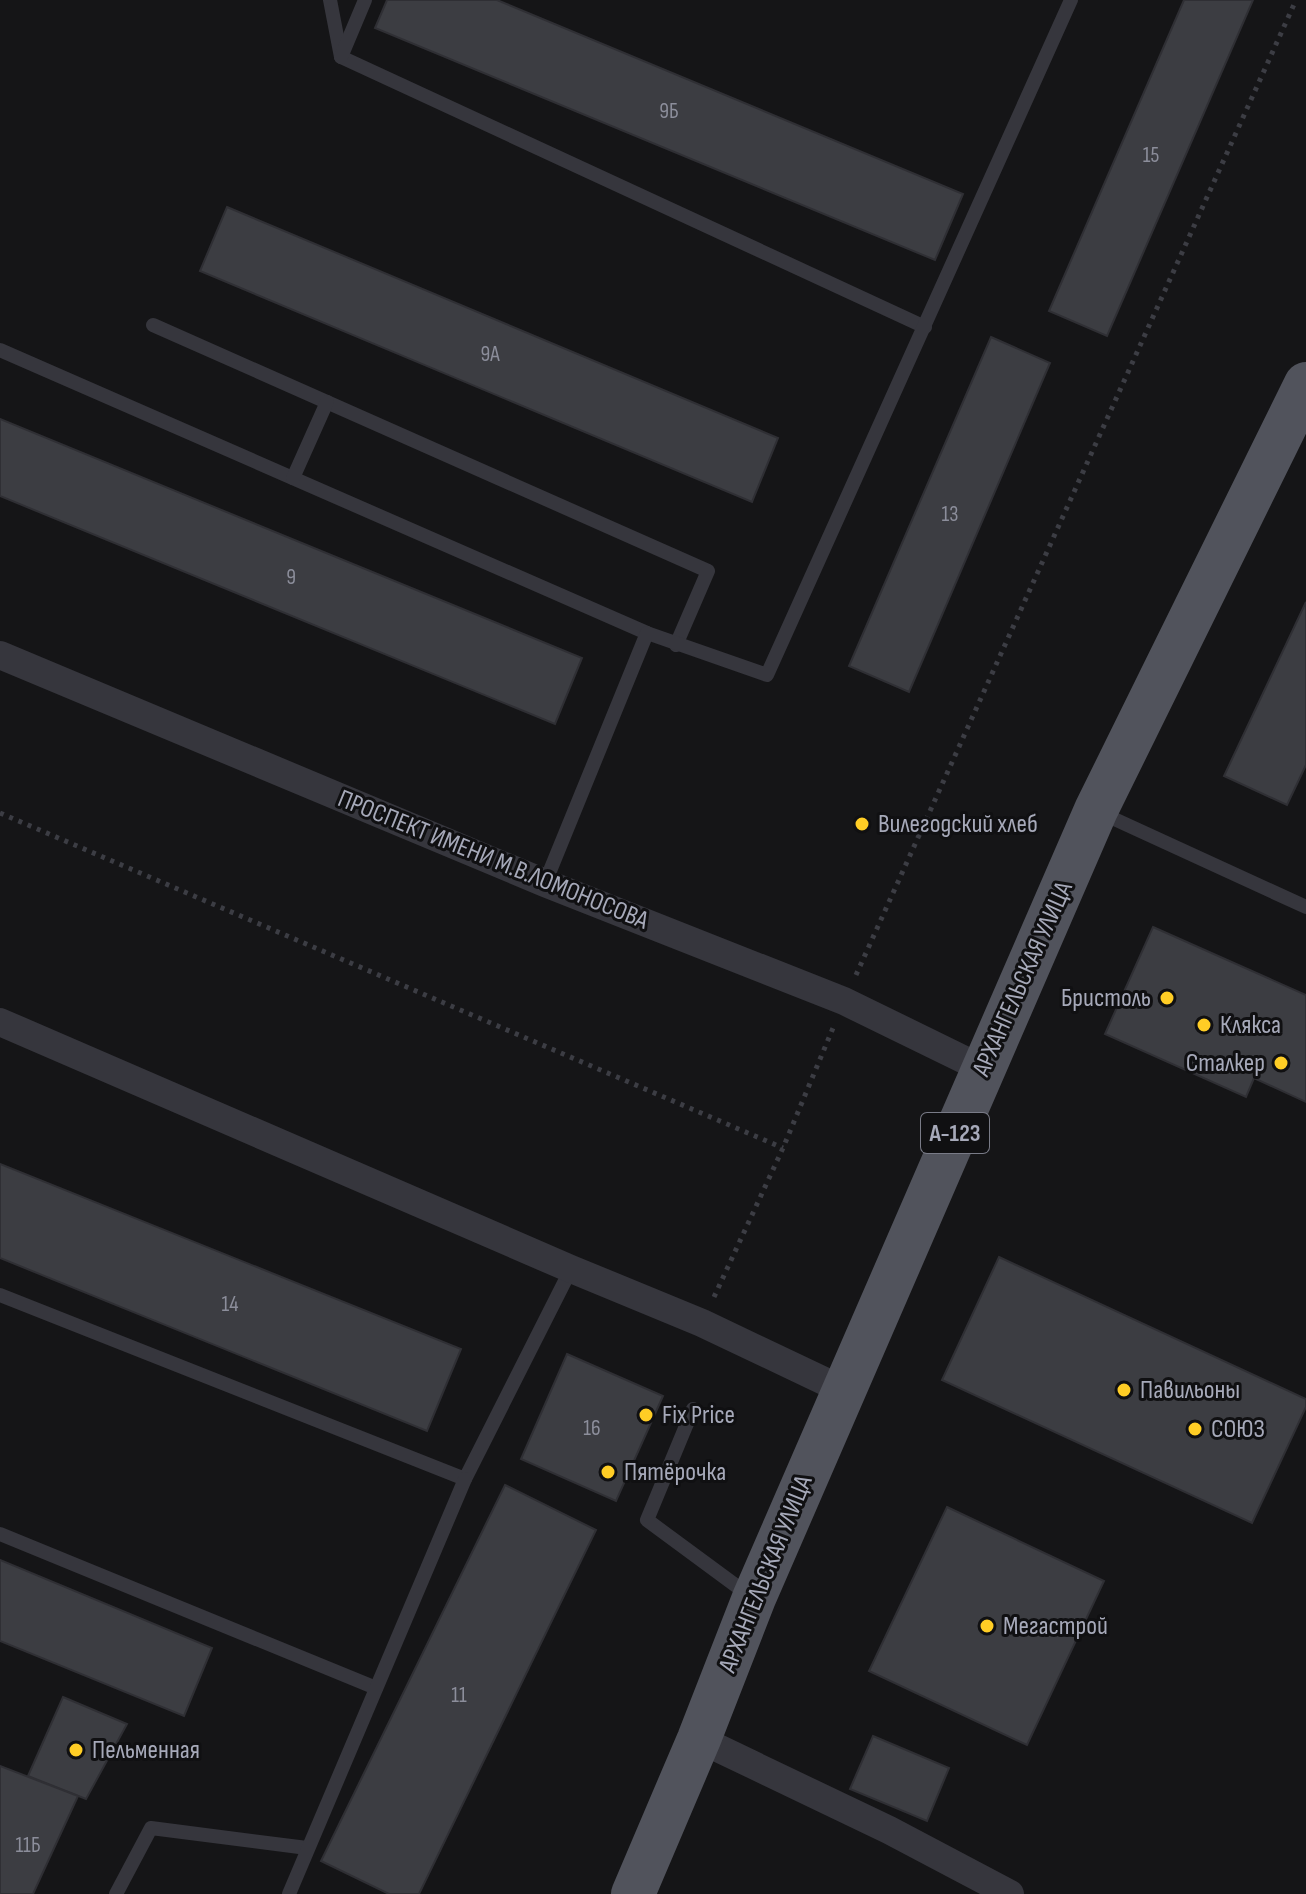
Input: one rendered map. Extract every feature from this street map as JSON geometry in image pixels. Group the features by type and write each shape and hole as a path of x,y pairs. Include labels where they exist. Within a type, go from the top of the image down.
{"main road":[{"name":"АРХАНГЕЛЬСКАЯ УЛИЦА","path":"633,1894 699,1739 754,1598 1096,810 1306,384"}],"street":[{"name":"ПРОСПЕКТ ИМЕНИ М.В.ЛОМОНОСОВА","path":"0,655 545,883 844,1001 983,1069"},
{"path":"0,1022 702,1323 843,1390"},
{"path":"699,1739 889,1830 1010,1894"}],"lane":[{"path":"330,0 341,57"},
{"path":"341,57 365,0"},
{"path":"0,350 647,633 767,675 1071,0"},
{"path":"341,57 925,327"},
{"path":"153,325 708,571 676,645"},
{"path":"293,478 327,402"},
{"path":"545,883 647,633"},
{"path":"1096,810 1306,907"},
{"path":"288,1894 465,1479 571,1269"},
{"path":"0,1295 465,1479"},
{"path":"693,1409 647,1520 754,1598"},
{"path":"0,1534 376,1688"},
{"path":"116,1894 151,1828 307,1848"}],"path":[{"path":"702,1323 1296,0"},
{"path":"0,813 783,1148"}],"building":[{"path":"387,0 497,0 963,194 935,260 375,28"},
{"path":"1184,0 1253,0 1107,336 1049,311"},
{"path":"227,207 778,438 752,502 200,271"},
{"path":"991,337 1050,363 909,692 849,666"},
{"path":"0,419 582,658 555,724 0,496"},
{"path":"1306,602 1306,765 1287,805 1224,776"},
{"path":"1153,927 1306,995 1306,1102 1254,1078 1246,1097 1105,1034"},
{"path":"0,1164 461,1349 427,1431 0,1258"},
{"name":"Павильоны","path":"999,1257 1306,1399 1306,1407 1252,1523 942,1380"},
{"path":"567,1354 663,1396 616,1501 521,1459"},
{"path":"505,1485 596,1530 419,1894 389,1894 321,1861"},
{"name":"Мегастрой","path":"947,1507 1104,1581 1027,1745 869,1671"},
{"path":"0,1560 212,1648 184,1716 0,1641"},
{"name":"Пельменная","path":"63,1697 127,1724 86,1799 28,1776"},
{"path":"873,1736 949,1768 927,1821 850,1789"},
{"path":"0,1766 78,1796 33,1894 0,1894"}],"place":[{"name":"Вилегодский хлеб","path":"862,824"},
{"name":"Бристоль","path":"1167,998"},
{"name":"Клякса","path":"1204,1025"},
{"name":"Сталкер","path":"1281,1063"},
{"name":"Павильоны","path":"1124,1390"},
{"name":"Fix Price","path":"646,1415"},
{"name":"СОЮЗ","path":"1195,1429"},
{"name":"Пятёрочка","path":"608,1472"},
{"name":"Мегастрой","path":"987,1626"},
{"name":"Пельменная","path":"76,1750"}]}
